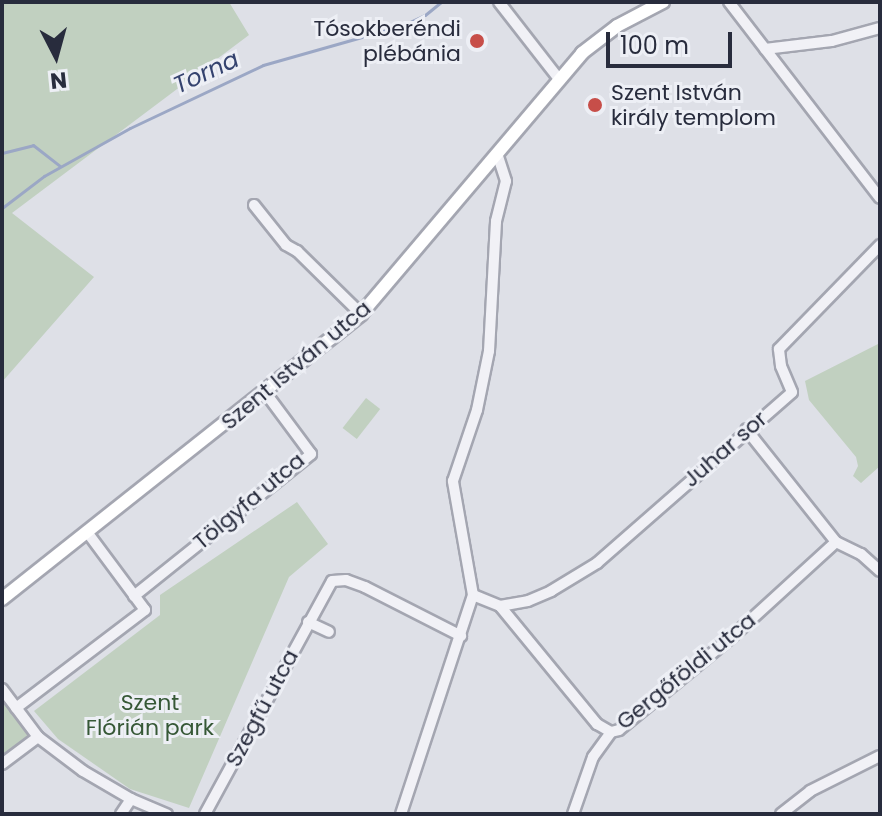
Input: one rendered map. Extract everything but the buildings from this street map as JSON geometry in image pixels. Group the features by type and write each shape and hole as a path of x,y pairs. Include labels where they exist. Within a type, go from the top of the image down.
{"main road":[{"name":"Szent István utca","path":"2,599 361,314 559,79 600,37 663,2"}],"street":[{"path":"499,2 559,79"},
{"path":"729,2 880,198"},
{"path":"765,49 832,41 880,28"},
{"path":"401,814 473,595 453,481 477,410 489,351 496,221 506,181 497,154"},
{"path":"254,205 286,245 297,251 361,314"},
{"name":"Juhar sor","path":"500,606 528,601 551,591 597,563 746,429 792,392 778,358 784,340 880,245"},
{"name":"Tölgyfa utca","path":"134,596 311,454 265,392"},
{"path":"746,429 836,542 861,554 880,571"},
{"path":"16,708 145,610 87,532"},
{"name":"Gergőföldi utca","path":"473,595 500,606 597,724 611,732 636,718 836,542"},
{"name":"Szegfű utca","path":"205,814 327,587 338,579 365,587 461,636"},
{"path":"308,622 329,632"},
{"path":"2,689 38,737 83,771 131,799 167,814"},
{"path":"573,814 593,757 611,732"},
{"path":"2,764 38,737"},
{"path":"781,814 810,791 880,756"},
{"path":"121,814 131,799"}],"green space":[{"path":"2,2 229,2 249,35 12,213 94,277 2,382"},
{"path":"880,343 880,466 861,483 853,476 858,466 856,457 809,400 805,381"},
{"path":"366,398 380,409 357,439 343,428"},
{"name":"Szent Flórián park","path":"297,502 328,544 289,577 189,808 130,789 58,739 34,711 160,615 160,595"},
{"path":"2,699 30,736 2,757"}],"waterway":[{"name":"Torna","path":"2,208 44,176 130,128 263,65 401,26 425,15 441,2"},
{"path":"2,153 33,145 60,166"}],"place":[{"name":"Tósokberéndi plébánia","path":"477,41"},
{"name":"Szent István király templom","path":"595,105"}]}
